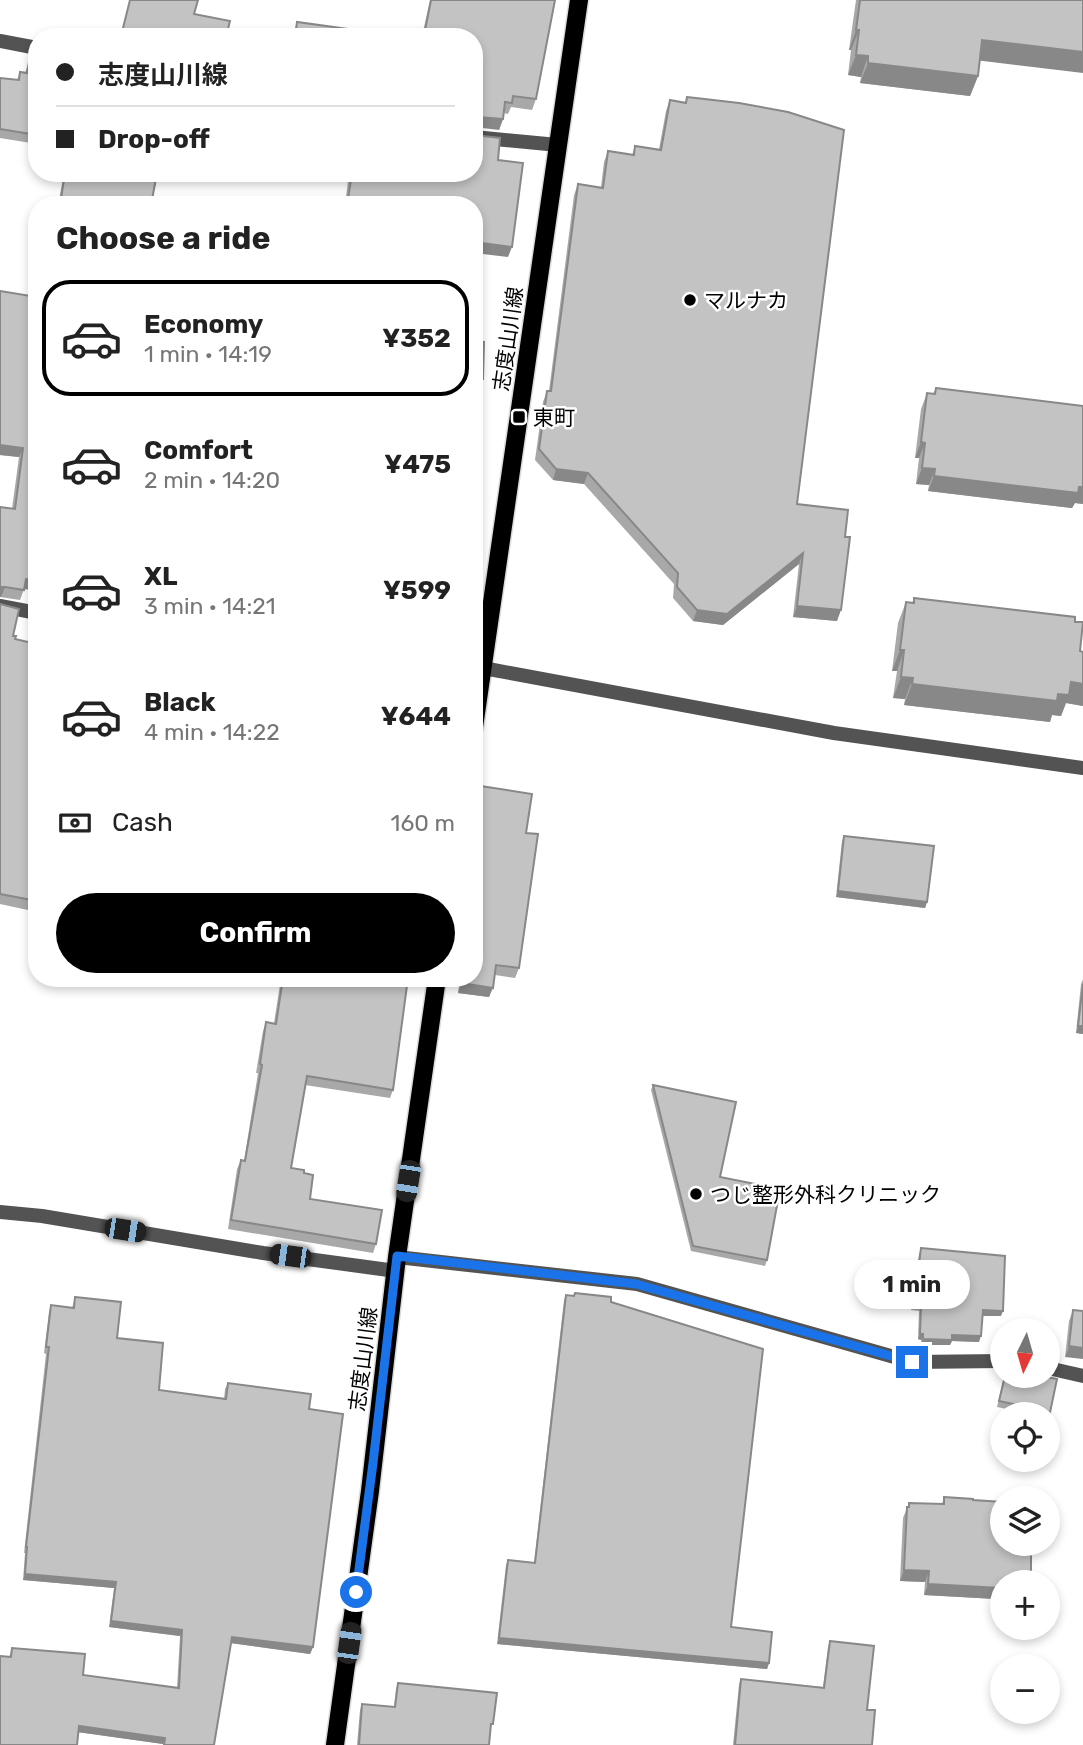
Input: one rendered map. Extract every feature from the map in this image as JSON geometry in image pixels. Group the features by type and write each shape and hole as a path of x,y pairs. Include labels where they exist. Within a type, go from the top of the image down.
{"main road":[{"name":"志度山川線","path":"483,668 579,0"},
{"name":"志度山川線","path":"335,1745 370,1491 396,1264 437,987"}],"street":[{"path":"0,41 28,46"},
{"path":"483,137 558,145"},
{"path":"0,606 28,611"},
{"path":"483,668 834,733 1083,768"},
{"path":"0,1212 42,1216 263,1253 636,1284 912,1362 990,1361"},
{"path":"1060,1371 1083,1376"}],"building":[{"path":"130,0 198,0 194,14 230,21 228,28 123,28"},
{"path":"431,0 555,0 536,99 513,96 512,103 505,102 503,119 483,117 483,28 426,28"},
{"path":"860,0 1083,0 1083,52 982,40 978,76 868,63 868,56 856,55"},
{"path":"297,22 341,28 296,28"},
{"path":"28,68 28,134 0,129 0,78 19,80 20,72 27,73"},
{"name":"マルナカ","path":"687,97 788,112 844,130 797,504 848,510 845,537 850,537 841,610 797,606 803,553 727,614 697,610 677,587 678,573 588,473 556,469 539,449 547,391 551,391 578,184 603,188 608,151 634,155 635,146 661,150 670,100 686,103"},
{"path":"483,136 500,138 498,160 523,163 512,247 483,243 483,196 348,196 351,182 483,182"},
{"path":"64,182 155,182 153,196 61,196"},
{"path":"0,291 28,296 28,579 24,590 0,587 0,507 15,509 23,448 0,445"},
{"path":"936,388 1083,406 1083,487 1079,487 1078,493 934,476 935,469 922,468 925,443 921,442 927,393 935,394"},
{"path":"914,598 1075,617 1075,622 1083,622 1080,651 1083,652 1083,684 1071,682 1069,695 1058,694 1057,701 912,684 913,678 901,677 904,650 900,650 906,602 914,603"},
{"path":"0,604 19,609 13,636 28,642 28,899 0,894"},
{"path":"483,786 532,794 526,833 538,834 519,968 496,965 493,988 483,986"},
{"path":"844,836 934,846 927,902 838,891"},
{"path":"1083,984 1083,1026 1078,1026"},
{"path":"282,987 407,987 393,1090 307,1076 291,1168 313,1175 310,1199 382,1210 376,1244 231,1220 241,1160 245,1161 262,1065 266,1022 276,1024"},
{"path":"653,1085 736,1102 720,1177 780,1189 767,1260 693,1246"},
{"path":"921,1248 1005,1256 1003,1311 983,1310 981,1336 952,1335 952,1340 923,1339 923,1334 920,1334 921,1306 914,1304"},
{"path":"575,1293 611,1297 611,1302 763,1349 731,1627 772,1632 769,1663 499,1638 508,1560 535,1563 566,1295 574,1296"},
{"path":"75,1297 121,1302 117,1338 163,1343 159,1390 226,1399 228,1383 311,1394 309,1409 343,1414 313,1647 232,1637 214,1745 164,1745 165,1738 79,1726 77,1745 0,1745 0,1656 11,1657 12,1648 85,1654 83,1675 179,1688 182,1630 111,1621 116,1582 25,1574 51,1305 74,1308"},
{"path":"1073,1310 1083,1311 1083,1348 1069,1346"},
{"path":"1002,1388 1055,1388 1052,1402 999,1401"},
{"path":"944,1497 990,1501 990,1556 1031,1556 1031,1570 990,1570 990,1587 928,1584 929,1571 904,1570 909,1503 944,1504"},
{"path":"830,1641 874,1646 867,1710 875,1710 872,1745 735,1745 741,1679 824,1688"},
{"path":"398,1683 497,1693 489,1745 359,1745 362,1704 395,1707"}],"place":[{"name":"マルナカ","path":"690,300"},
{"name":"東町","path":"519,417"},
{"name":"つじ整形外科クリニック","path":"696,1194"}],"route":[{"path":"356,1592 397,1256 636,1284 912,1362"}]}
